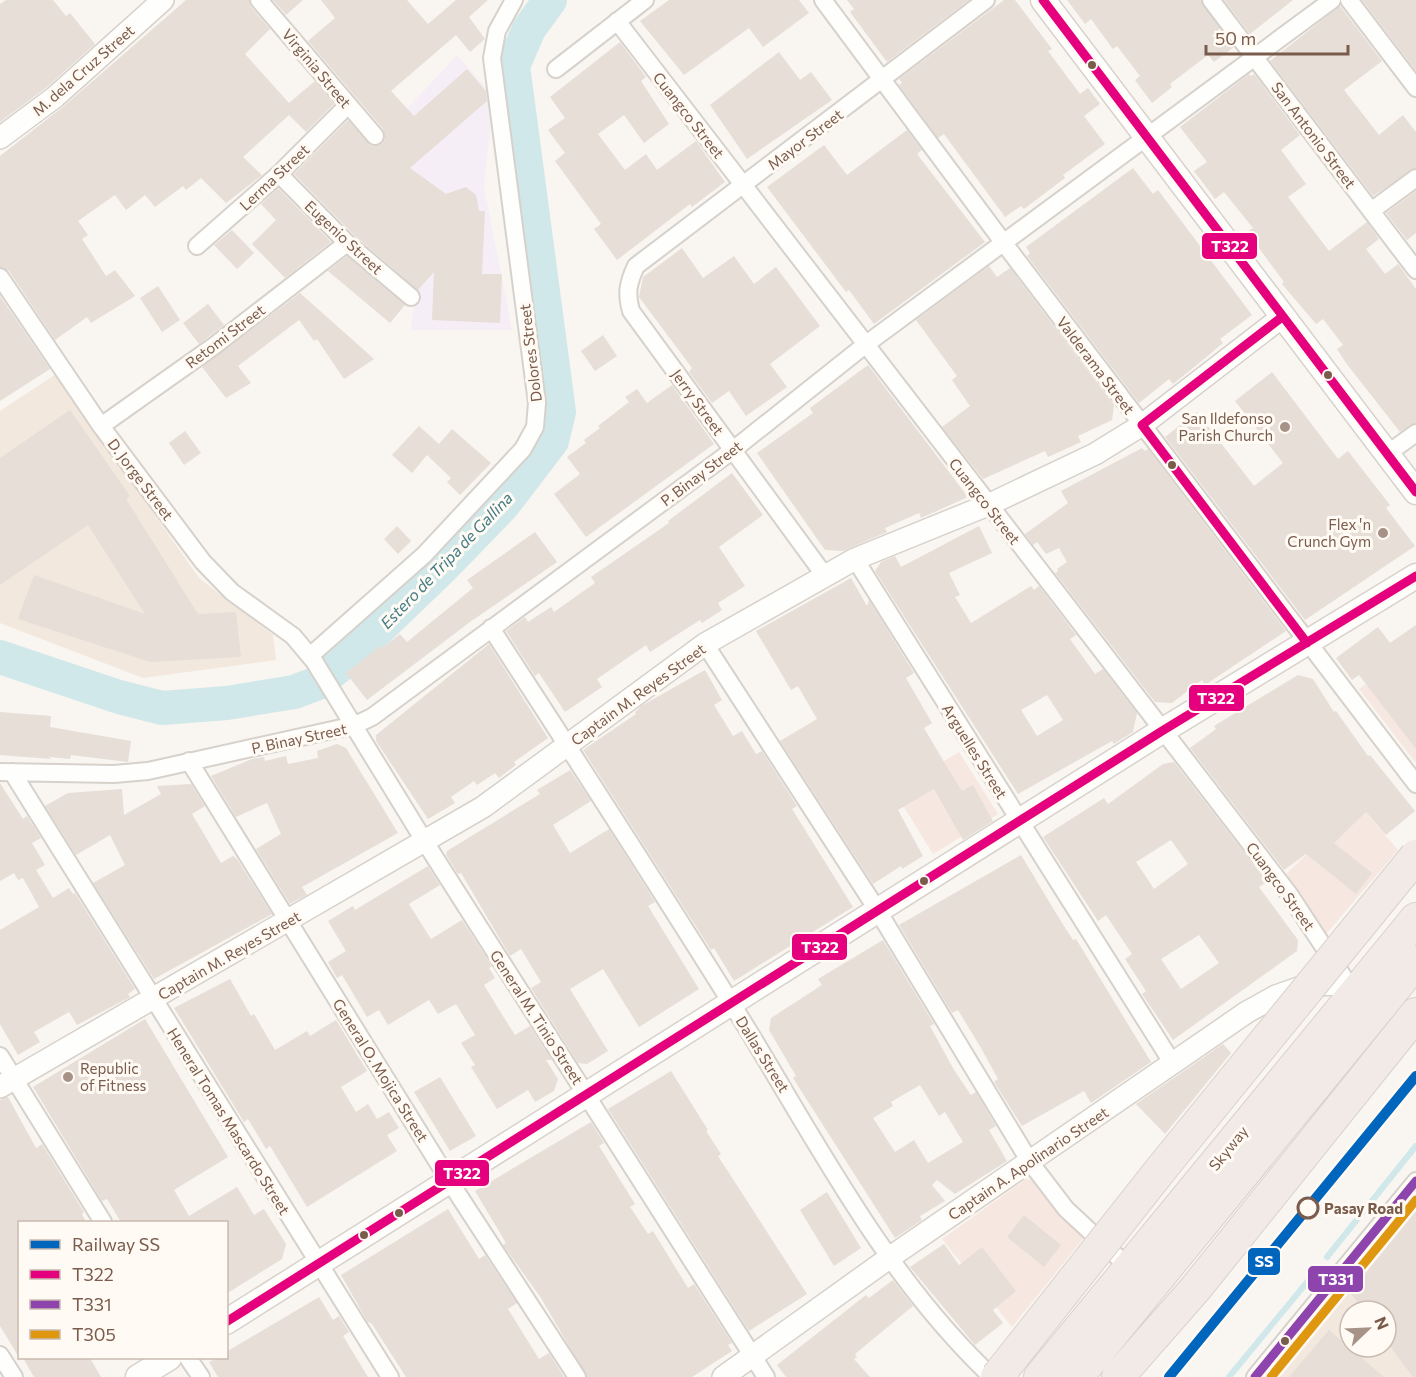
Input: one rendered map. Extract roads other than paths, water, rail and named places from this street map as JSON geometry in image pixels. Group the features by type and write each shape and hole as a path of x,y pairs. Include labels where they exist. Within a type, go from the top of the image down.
{"highway":[{"path":"997,1377 1162,1168 1416,856"},
{"name":"Skyway","path":"1040,1377 1416,919"},
{"name":"Skyway","path":"1077,1377 1416,962"},
{"path":"1118,1377 1196,1288 1416,1014"}],"main road":[{"path":"1043,0 1416,492"},
{"path":"228,1321 732,1005 1018,821 1416,576"},
{"path":"138,1377 167,1359"}],"street":[{"name":"M. dela Cruz Street","path":"0,138 55,97 163,0"},
{"name":"Virginia Street","path":"259,0 375,136"},
{"name":"Dolores Street","path":"312,659 454,525 523,449 535,427 537,403 492,58 497,32 514,0"},
{"path":"556,69 645,0"},
{"name":"Valderama Street","path":"823,0 1003,242 1416,784"},
{"name":"Mayor Street","path":"628,282 636,266 987,0"},
{"name":"San Antonio Street","path":"1211,0 1416,270"},
{"name":"P. Binay Street","path":"6,772 114,774 148,771 355,725 372,717 733,450 864,345 1332,0"},
{"path":"1349,0 1416,88"},
{"name":"Cuangco Street","path":"617,21 864,345 1289,894 1348,984"},
{"name":"Lerma Street","path":"197,246 279,174 348,105"},
{"name":"Eugenio Street","path":"279,174 347,243 411,297"},
{"path":"1371,211 1416,178"},
{"name":"Retomi Street","path":"101,426 213,346 347,243"},
{"name":"D. Jorge Street","path":"0,277 101,426 220,580 293,636 312,659"},
{"name":"Jerry Street","path":"628,282 631,311 825,576"},
{"name":"Captain M. Reyes Street","path":"7,1083 425,842 496,798 705,644 855,559 988,505 1095,454 1142,425 1282,317"},
{"path":"1386,454 1416,433"},
{"name":"Arguelles Street","path":"855,559 1173,1064"},
{"name":"Dallas Street","path":"491,628 732,1005 889,1258 937,1319 992,1377"},
{"path":"705,644 878,910 1030,1162 1066,1209 1123,1262"},
{"name":"General M. Tinio Street","path":"312,659 355,725 425,842 751,1357 766,1377"},
{"name":"General O. Mojica Street","path":"189,761 450,1182 577,1377"},
{"name":"Heneral Tomas Mascardo Street","path":"6,772 153,999 390,1377"},
{"name":"Captain A. Apolinario Street","path":"723,1377 889,1258 1247,1012 1276,996 1306,985 1348,984"},
{"path":"0,1056 7,1083 102,1221"},
{"path":"1255,1377 1416,1182"},
{"path":"0,1355 14,1377"},
{"path":"189,1359 201,1377"}],"waterway":[{"name":"Estero de Tripa de Gallina","path":"0,657 119,697 162,708 227,703 294,692 318,683 344,662 444,566 503,505 552,441 559,412 513,66 529,29 550,0"},
{"path":"1327,1257 1416,1146"},
{"path":"1229,1377 1317,1270"}],"rail line":[{"name":"SS","path":"1169,1377 1416,1076"}],"place":[{"name":"San Ildefonso Parish Church","path":"1285,427"},
{"name":"Flex 'n Crunch Gym","path":"1383,533"},
{"name":"Republic of Fitness","path":"68,1077"},
{"name":"Pasay Road","path":"1308,1208"}]}
